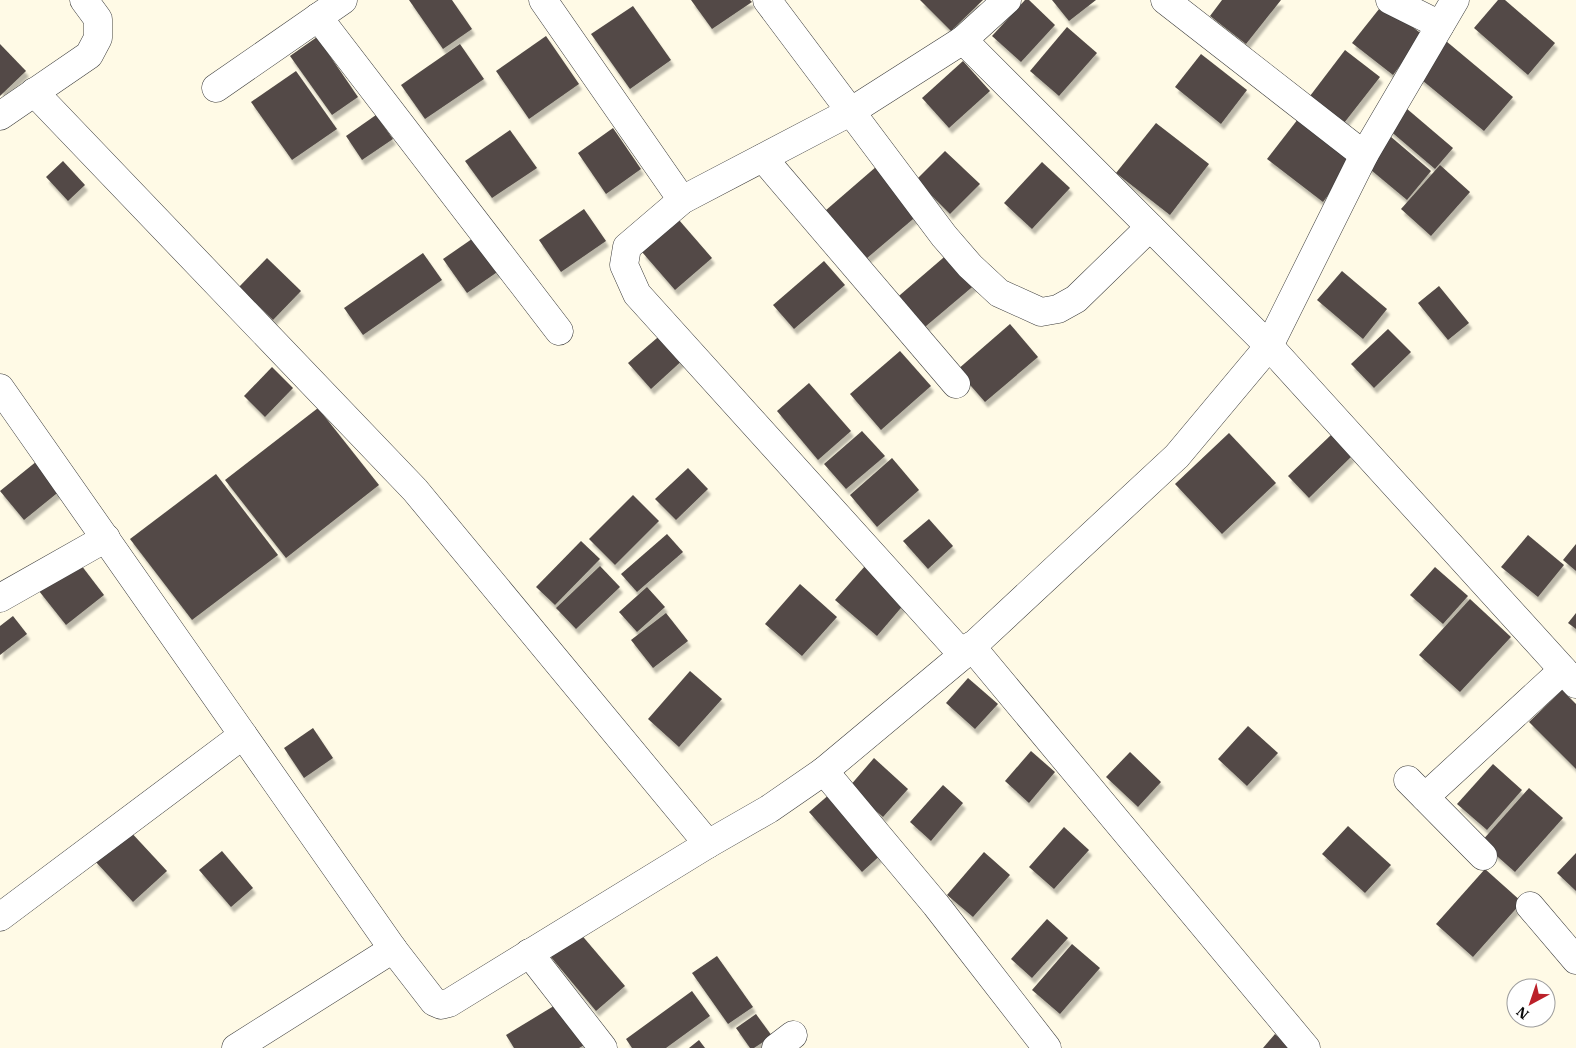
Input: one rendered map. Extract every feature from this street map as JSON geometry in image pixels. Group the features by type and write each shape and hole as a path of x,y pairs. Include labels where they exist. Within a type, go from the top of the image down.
{"street":[{"path":"0,116 89,56 98,38 98,19 84,0"},
{"path":"216,88 343,0"},
{"path":"543,0 682,200"},
{"path":"767,0 944,236 970,266 999,294 1041,312 1058,309 1076,299 1150,227"},
{"path":"1007,0 963,40 850,112 682,200 627,247 624,265 637,294 967,651 1306,1048"},
{"path":"1165,0 1364,155"},
{"path":"1390,0 1440,25"},
{"path":"0,388 393,949 434,1002 441,1005 449,1003 769,808 824,771 967,651 1177,456 1269,346 1364,155 1455,0"},
{"path":"318,17 559,331"},
{"path":"963,40 1269,346 1570,677 1416,789 1483,856"},
{"path":"34,92 415,490 708,844"},
{"path":"763,158 956,384"},
{"path":"0,598 106,538"},
{"path":"0,917 243,735"},
{"path":"824,771 936,905 1047,1048"},
{"path":"1530,906 1576,960"},
{"path":"236,1048 393,949"},
{"path":"529,953 603,1048"}],"building":[{"path":"409,0 452,0 472,29 443,49"},
{"path":"691,0 750,0 752,2 712,29"},
{"path":"920,0 983,0 951,31"},
{"path":"1025,0 1029,0 1055,25 1021,62 992,36"},
{"path":"1052,0 1096,0 1069,21"},
{"path":"1222,0 1281,0 1246,44 1210,16"},
{"path":"1498,0 1505,0 1555,43 1528,75 1474,28"},
{"path":"1383,4 1423,35 1393,75 1352,43"},
{"path":"633,6 671,60 630,89 591,34"},
{"path":"1067,27 1097,53 1059,96 1030,71"},
{"path":"546,36 579,84 529,119 496,71"},
{"path":"317,37 358,97 332,115 290,56"},
{"path":"1446,41 1513,97 1484,131 1417,76"},
{"path":"0,44 26,71 0,96"},
{"path":"460,44 484,79 425,119 401,85"},
{"path":"1345,50 1380,77 1344,123 1310,96"},
{"path":"1201,54 1247,90 1221,124 1175,87"},
{"path":"963,61 990,91 949,128 922,98"},
{"path":"296,71 337,129 292,160 251,102"},
{"path":"1406,108 1453,148 1435,169 1388,129"},
{"path":"376,115 393,139 362,160 346,136"},
{"path":"1298,119 1353,162 1323,202 1267,159"},
{"path":"1156,123 1209,164 1170,215 1116,173"},
{"path":"613,128 641,169 606,194 578,153"},
{"path":"510,130 537,168 492,198 465,161"},
{"path":"1390,136 1431,171 1407,200 1365,165"},
{"path":"945,151 980,184 950,214 916,180"},
{"path":"63,161 85,185 68,201 46,177"},
{"path":"1042,162 1070,188 1032,229 1004,203"},
{"path":"1440,165 1470,192 1431,236 1401,209"},
{"path":"877,166 919,214 866,259 825,211"},
{"path":"584,209 606,241 561,272 539,240"},
{"path":"679,220 712,258 675,290 642,252"},
{"path":"482,232 506,266 467,293 443,259"},
{"path":"950,252 977,283 919,332 893,301"},
{"path":"423,253 442,280 363,335 344,308"},
{"path":"267,258 301,291 273,320 239,287"},
{"path":"824,261 845,285 794,329 773,305"},
{"path":"1342,271 1387,309 1363,339 1317,300"},
{"path":"1439,286 1469,323 1448,340 1418,303"},
{"path":"1010,324 1038,357 985,402 957,370"},
{"path":"1388,329 1411,352 1374,388 1351,364"},
{"path":"664,332 686,357 651,389 628,363"},
{"path":"900,351 931,386 881,430 850,394"},
{"path":"272,367 293,388 265,417 244,396"},
{"path":"809,383 851,431 818,460 777,411"},
{"path":"318,408 379,485 286,558 225,480"},
{"path":"862,431 885,456 846,489 824,464"},
{"path":"1229,433 1276,483 1222,534 1175,484"},
{"path":"1331,435 1352,456 1309,498 1288,476"},
{"path":"892,458 919,490 877,527 850,495"},
{"path":"37,461 61,490 24,520 0,491"},
{"path":"688,468 708,489 676,520 655,499"},
{"path":"216,474 278,555 192,620 130,539"},
{"path":"633,495 659,521 615,565 589,539"},
{"path":"929,519 953,546 928,569 903,541"},
{"path":"667,534 683,552 637,592 621,574"},
{"path":"1528,535 1564,565 1538,597 1501,567"},
{"path":"581,541 600,559 555,605 536,587"},
{"path":"1576,544 1576,571 1563,560"},
{"path":"78,561 104,595 66,625 39,591"},
{"path":"600,566 620,587 576,629 556,608"},
{"path":"865,566 906,602 877,636 835,600"},
{"path":"1435,567 1468,596 1443,624 1410,595"},
{"path":"800,584 837,617 802,656 765,624"},
{"path":"647,587 665,607 637,632 619,612"},
{"path":"1470,599 1511,637 1460,692 1419,655"},
{"path":"666,613 688,641 653,668 631,640"},
{"path":"1576,613 1576,629 1568,623"},
{"path":"13,616 27,634 0,655 0,626"},
{"path":"690,671 722,699 679,747 648,719"},
{"path":"968,678 998,704 975,729 946,703"},
{"path":"1562,690 1576,704 1576,769 1529,722"},
{"path":"1248,726 1278,753 1247,786 1218,759"},
{"path":"313,728 333,758 304,778 284,748"},
{"path":"1031,751 1055,772 1029,803 1005,781"},
{"path":"1130,752 1161,782 1138,807 1106,777"},
{"path":"874,758 908,789 883,817 849,787"},
{"path":"1493,764 1522,790 1487,830 1457,804"},
{"path":"943,785 963,803 931,841 910,822"},
{"path":"1529,788 1563,818 1515,872 1481,842"},
{"path":"831,793 884,852 862,872 809,812"},
{"path":"1348,826 1391,865 1365,893 1322,854"},
{"path":"1064,827 1089,850 1054,889 1029,867"},
{"path":"128,829 167,871 133,902 94,860"},
{"path":"222,851 253,888 231,907 199,870"},
{"path":"984,852 1010,875 973,917 947,895"},
{"path":"1576,853 1576,891 1557,873"},
{"path":"1485,869 1522,902 1473,957 1436,924"},
{"path":"1047,919 1068,938 1032,978 1011,959"},
{"path":"579,932 625,986 596,1011 550,956"},
{"path":"1072,944 1100,968 1060,1014 1032,990"},
{"path":"717,956 753,1007 728,1024 692,973"},
{"path":"692,991 710,1016 666,1048 632,1048 626,1039"},
{"path":"562,1001 588,1043 579,1048 514,1048 506,1035"},
{"path":"756,1014 772,1036 754,1048 750,1048 736,1028"},
{"path":"1275,1034 1291,1048 1263,1048"},
{"path":"699,1040 705,1048 689,1048"}]}
